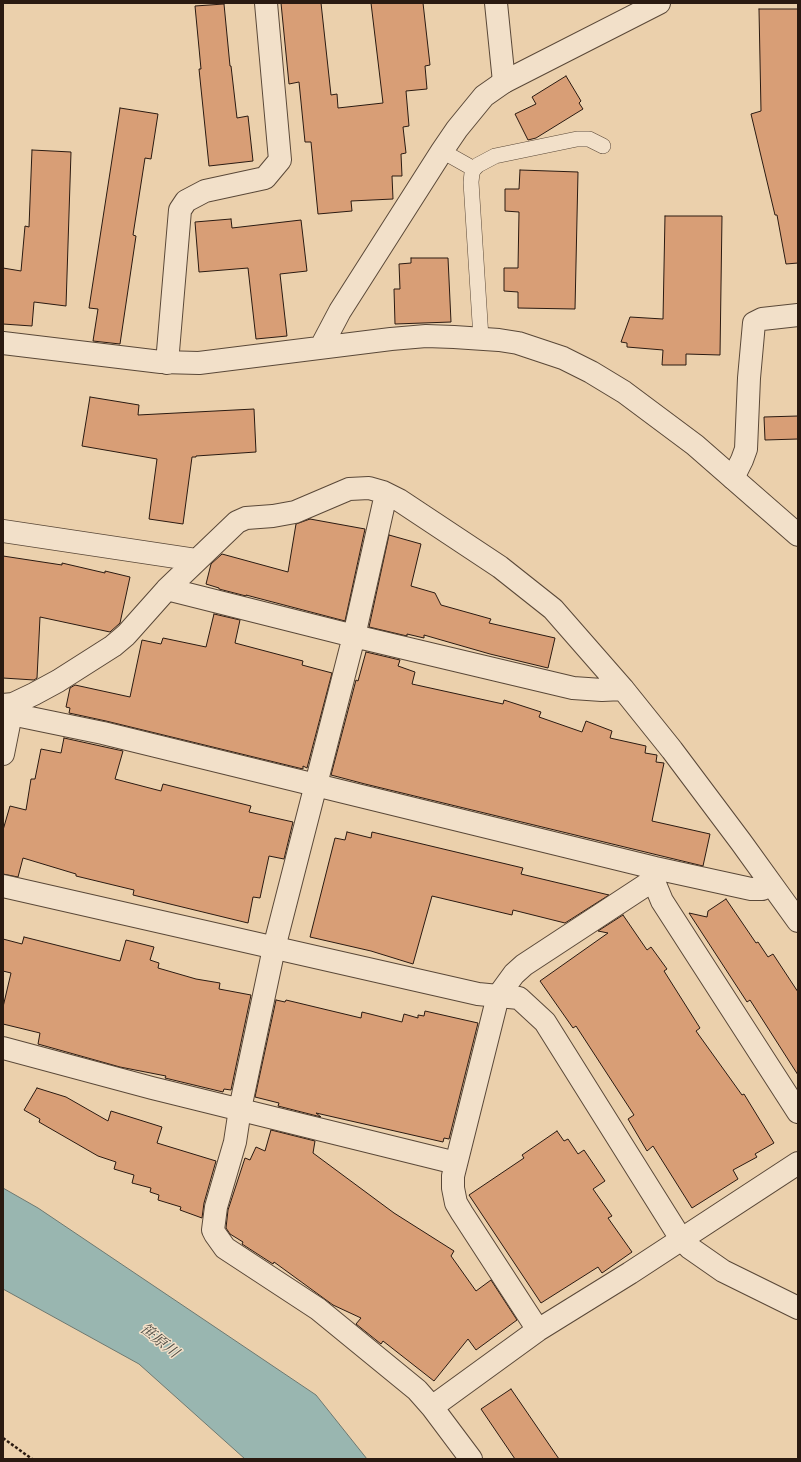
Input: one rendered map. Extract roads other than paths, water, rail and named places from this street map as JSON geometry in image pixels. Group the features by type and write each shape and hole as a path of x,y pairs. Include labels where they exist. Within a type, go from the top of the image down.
{"street":[{"path":"167,363 180,210 186,201 205,191 265,178 280,160 266,3"},
{"path":"496,3 504,82"},
{"path":"321,347 340,311 442,151 457,129 484,96 504,82 659,3"},
{"path":"733,478 746,449 748,378 754,323 762,319 798,315"},
{"path":"3,343 167,363 198,363 321,347 426,336 481,338 518,343 563,358 591,372 624,392 695,445 798,535"},
{"path":"9,707 58,681 113,646 126,635 166,589 233,525 246,518 273,516 295,512 349,489 369,488 399,500 500,567 553,609 623,688 672,750 798,921"},
{"path":"386,494 354,636 274,948 240,1109 235,1142 216,1207 213,1230 225,1248 318,1310 417,1390 432,1407 471,1459"},
{"path":"3,531 196,560"},
{"path":"166,589 354,636 573,688 602,690 623,688"},
{"path":"9,707 102,733 316,785 655,874 751,889 762,889 772,885"},
{"path":"3,754 9,707"},
{"path":"538,1330 456,1202 452,1183 498,996 514,974 524,965 655,874"},
{"path":"655,874 657,891 662,901 798,1112"},
{"path":"3,886 478,994 519,998 545,1022 681,1239 690,1248 723,1271 798,1308"},
{"path":"3,1048 456,1163"},
{"path":"432,1407 538,1330 798,1162"}],"lane":[{"path":"481,338 471,182 474,169 478,165 495,156 578,139 588,139 603,146"},
{"path":"442,151 474,169"}],"water":[{"name":"笹原川","path":"3,1188 38,1208 316,1395 367,1459 245,1459 139,1364 3,1289"}]}
